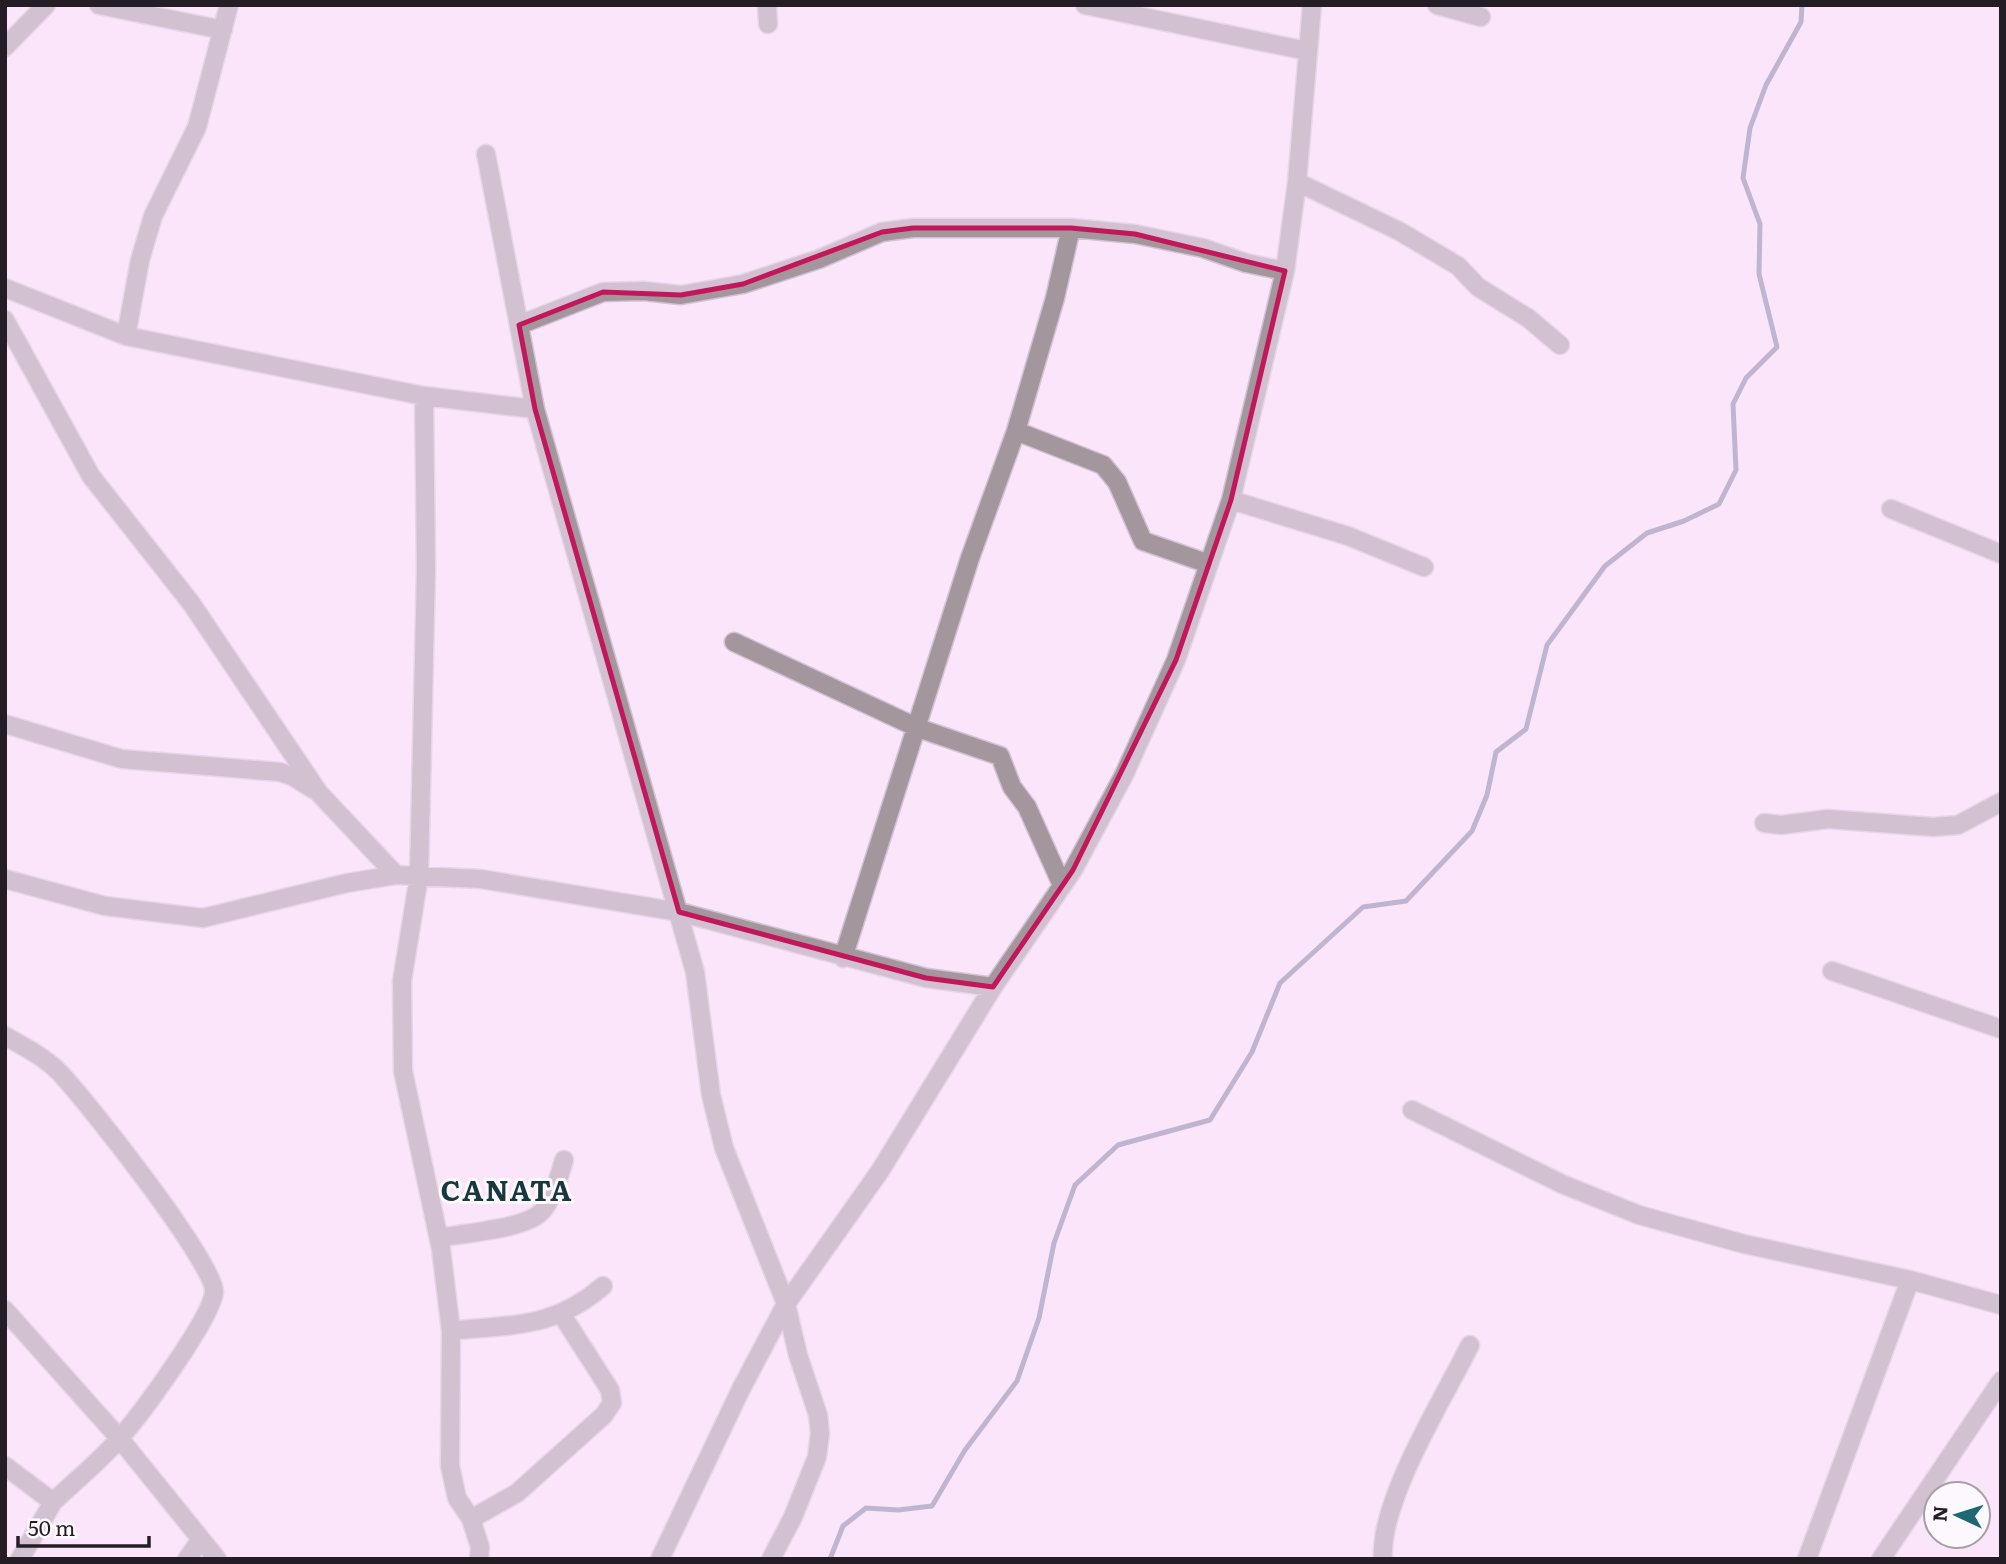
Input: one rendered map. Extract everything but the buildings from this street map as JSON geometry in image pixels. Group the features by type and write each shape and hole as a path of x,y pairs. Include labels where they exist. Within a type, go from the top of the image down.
{"street":[{"path":"5,47 46,5"},
{"path":"99,5 223,30"},
{"path":"126,336 140,260 153,216 197,127 229,5"},
{"path":"768,5 768,24"},
{"path":"1085,5 1307,51"},
{"path":"660,1559 741,1388 786,1304 880,1171 993,987 1062,886 1124,775 1166,683 1231,500 1285,271 1297,182 1312,5"},
{"path":"1437,5 1481,17"},
{"path":"486,154 535,409 695,972 712,1095 724,1148 786,1304 820,1433 817,1457 807,1486 771,1559"},
{"path":"1297,182 1399,231 1458,266 1478,287 1528,318 1560,345"},
{"path":"519,325 603,292 645,290 681,295 743,284 819,259 882,232 978,225 1071,228 1180,243 1246,263 1285,271"},
{"path":"843,958 918,729 970,558 1016,431 1055,298 1071,228"},
{"path":"5,288 126,336 424,396 535,409"},
{"path":"5,320 91,476 191,603 319,793 396,875"},
{"path":"424,396 426,569 419,876 402,981 403,1071 439,1238 451,1331 450,1466 457,1498 471,1519 480,1547 479,1559"},
{"path":"1016,431 1102,465 1117,482 1143,541 1209,564"},
{"path":"1231,500 1348,536 1424,567"},
{"path":"1891,509 2001,554"},
{"path":"734,642 918,729 1003,760 1010,784 1027,807 1062,886"},
{"path":"5,724 122,759 280,772 292,776 319,793"},
{"path":"1764,823 1781,825 1828,819 1933,827 1958,825 2001,802"},
{"path":"5,879 105,906 203,918 347,883 396,875 481,879 679,912 843,958 926,978 993,987"},
{"path":"1832,971 2001,1029"},
{"path":"5,1035 57,1070 65,1079 162,1204 207,1270 215,1288 213,1302 191,1339 120,1439 53,1502 20,1559"},
{"path":"1412,1110 1562,1184 1639,1215 1744,1244 1910,1280 2001,1306"},
{"path":"439,1238 522,1224 537,1216 559,1179 564,1160"},
{"path":"1807,1559 1910,1280"},
{"path":"451,1331 545,1321 562,1315 603,1286"},
{"path":"5,1310 120,1439 217,1559"},
{"path":"471,1519 517,1493 604,1415 612,1404 610,1390 562,1315"},
{"path":"1383,1559 1382,1538 1389,1506 1470,1345"},
{"path":"1881,1559 2001,1381"},
{"path":"5,1466 53,1502"},
{"path":"187,1559 200,1541"}],"highlighted area":[{"path":"913,228 1071,228 1135,234 1285,271 1231,500 1176,660 1073,870 993,987 926,978 679,912 535,409 519,325 603,292 681,295 743,284 882,232"}],"waterway":[{"path":"830,1559 843,1526 866,1508 898,1510 932,1506 965,1450 1017,1381 1039,1318 1054,1243 1075,1185 1118,1145 1210,1120 1252,1052 1280,983 1363,907 1406,901 1472,831 1487,795 1496,752 1526,729 1547,645 1605,566 1647,533 1684,521 1719,504 1736,470 1733,404 1746,378 1777,347 1759,274 1760,224 1743,178 1750,128 1766,85 1801,22 1802,5"}],"district":[{"name":"CANATA","path":"507,1191"}]}
